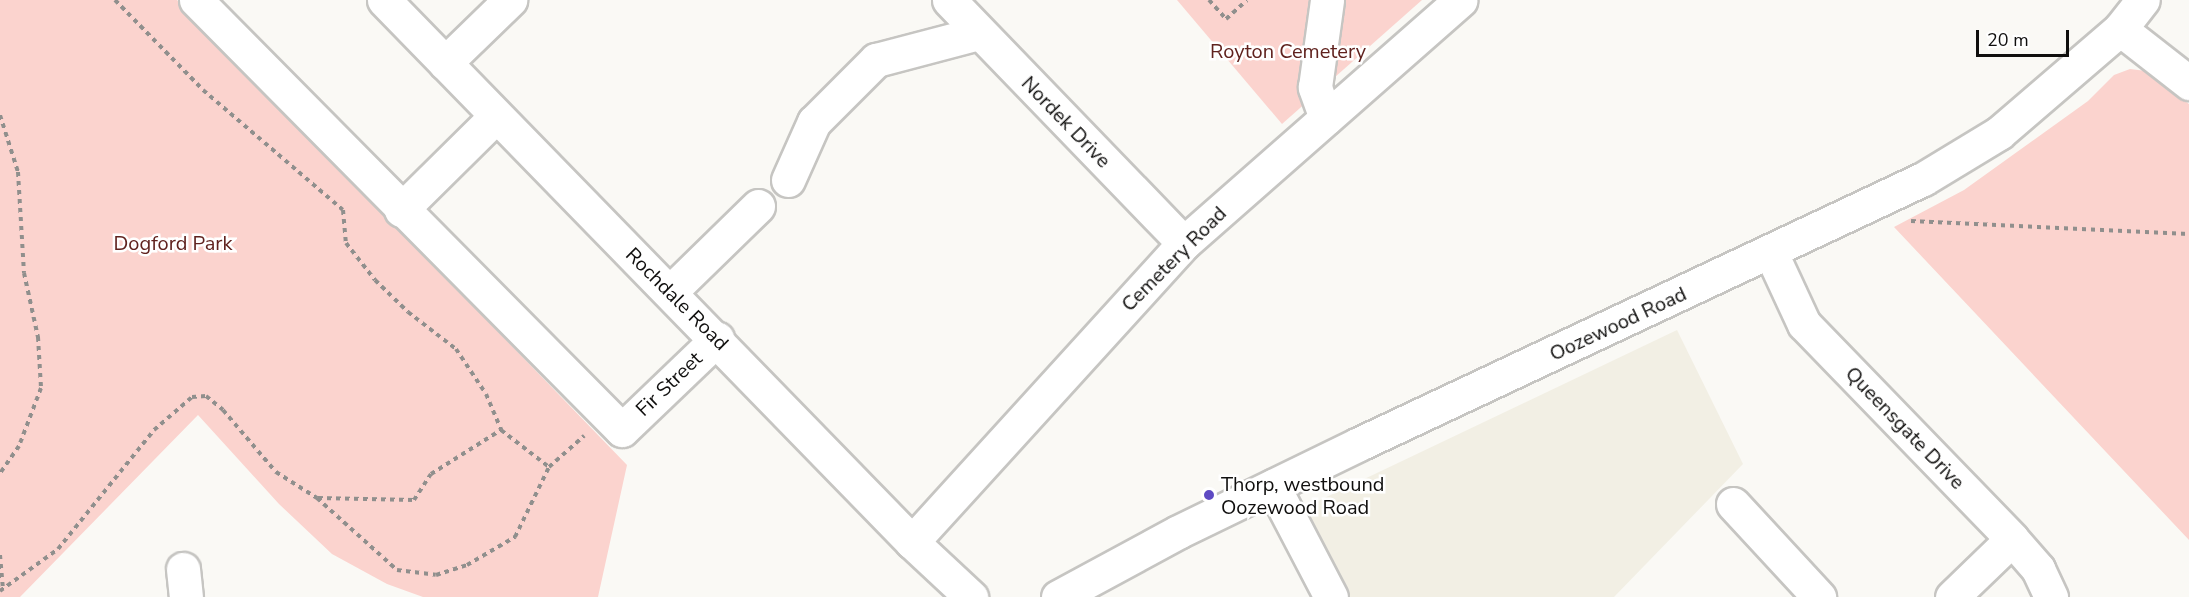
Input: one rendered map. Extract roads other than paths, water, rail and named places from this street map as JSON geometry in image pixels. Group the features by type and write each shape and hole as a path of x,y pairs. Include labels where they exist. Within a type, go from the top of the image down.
{"street":[{"path":"196,0 402,210 495,117"},
{"name":"Rochdale Road","path":"384,0 495,117 717,339 912,542 956,592"},
{"path":"445,63 510,0"},
{"name":"Nordek Drive","path":"949,0 1184,243"},
{"path":"1326,118 1315,87 1327,0"},
{"name":"Cemetery Road","path":"912,542 1184,243 1461,0"},
{"name":"Oozewood Road","path":"1058,597 1273,486 1771,253 1923,179 1999,133 2120,29 2143,0"},
{"path":"2120,29 2188,82"},
{"path":"788,180 814,122 876,60 979,33"},
{"path":"670,292 758,206"},
{"name":"Fir Street","path":"402,210 616,424 717,339"},
{"name":"Queensgate Drive","path":"1771,253 1804,324 2012,539 2038,569 2051,597"},
{"path":"1273,486 1331,597"},
{"path":"1733,504 1819,597"},
{"path":"1952,597 2012,539"}],"place":[{"name":"Thorp, westbound Oozewood Road","path":"1209,495"}],"park label":[{"name":"Royton Cemetery","path":"1288,51"},
{"name":"Dogford Park","path":"173,243"}]}
